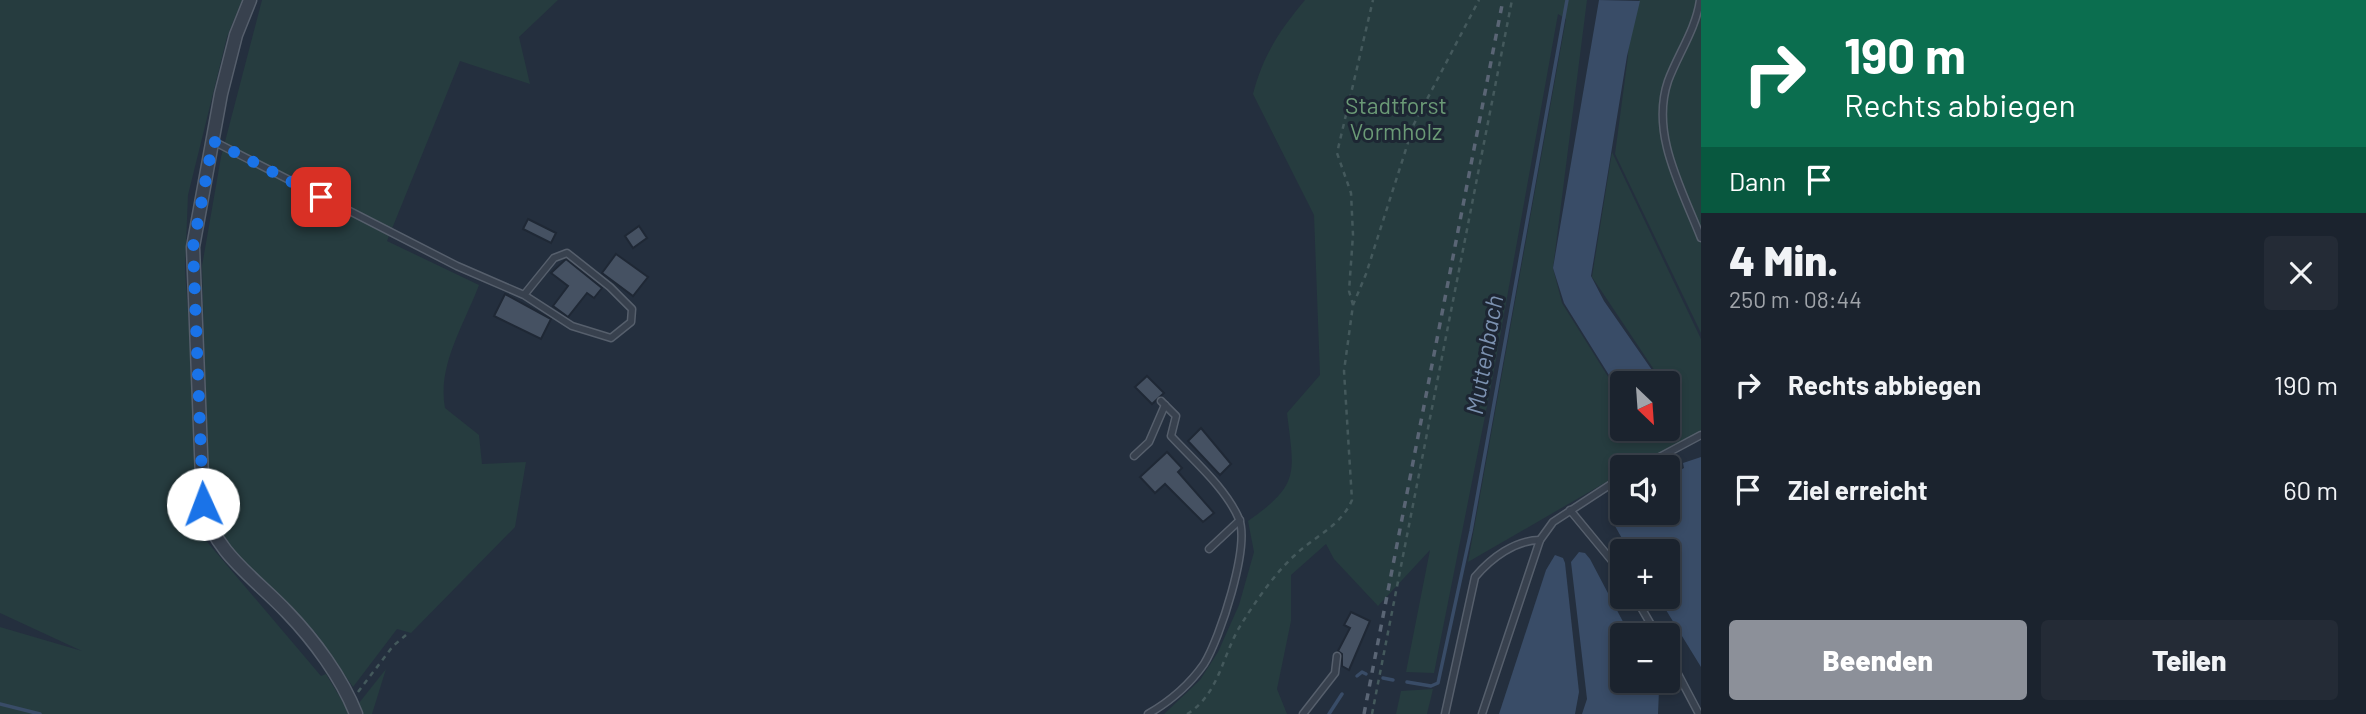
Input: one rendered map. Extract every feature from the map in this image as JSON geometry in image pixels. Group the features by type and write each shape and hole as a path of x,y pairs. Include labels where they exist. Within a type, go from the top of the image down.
{"street":[{"path":"250,0 236,35 193,247 203,504 207,524 227,554 290,615 351,700 356,714"}],"lane":[{"path":"1700,0 1697,16 1666,89 1661,118 1665,141 1701,238"},
{"path":"213,141 457,266 524,295 572,326 611,338 631,322 632,309 610,287 566,253 554,258 524,295"},
{"path":"1134,456 1149,442 1163,403 1176,416 1171,436 1229,501 1240,520 1241,550 1223,618 1204,663 1178,692 1148,714"},
{"path":"1664,455 1701,435"},
{"path":"1482,714 1540,540 1553,522 1610,485"},
{"path":"1570,510 1610,558"},
{"path":"1209,549 1240,520"},
{"path":"1445,714 1475,577 1523,540 1540,540"},
{"path":"1303,714 1335,673 1337,656"},
{"path":"1680,678 1699,714"}],"path":[{"path":"1353,305 1349,291 1353,236 1351,193 1337,153 1373,0"},
{"path":"1187,714 1211,692 1241,624 1283,568 1320,534 1345,517 1352,500 1344,371 1346,336 1353,305 1419,114 1479,0"},
{"path":"1372,714 1512,0"},
{"path":"1398,108 1419,114"},
{"path":"351,700 393,646 406,635"}],"green space":[{"path":"0,0 242,0 227,37 188,195 185,269 203,537 321,676 326,674 350,714 0,714 0,627 82,651 0,613"},
{"path":"262,0 558,0 519,37 530,84 460,61 387,241 479,285 449,360 445,376 445,408 479,435 482,464 526,462 515,527 411,633 397,629 353,687 315,632 225,543 208,485 202,266 221,157"},
{"name":"Stadtforst Vormholz","path":"1305,0 1587,0 1553,268 1562,303 1610,380 1610,441 1680,441 1680,371 1655,371 1592,277 1612,152 1701,339 1701,432 1656,455 1610,455 1610,480 1468,562 1566,19 1558,14 1492,381 1434,673 1406,672 1430,550 1378,606 1334,559 1326,544 1291,575 1291,621 1277,689 1287,714 1164,714 1200,680 1218,652 1239,605 1254,552 1248,521 1277,497 1290,476 1292,464 1287,413 1320,375 1314,215 1253,94 1273,44"},
{"path":"1639,0 1697,0 1701,11 1701,333 1615,154 1629,32"},
{"path":"386,669 372,714 363,714 359,703"},
{"path":"1433,689 1427,714 1396,714 1401,691"}],"water":[{"path":"1599,0 1640,1 1627,56 1591,276 1604,301 1653,371 1610,371 1610,377 1564,303 1553,268"},
{"path":"1701,457 1701,667 1680,633 1680,623 1674,623 1665,609 1680,609 1680,539 1622,539 1614,525 1680,525 1680,470 1684,468 1683,463"},
{"path":"1579,552 1585,553 1610,597 1610,609 1616,609 1624,623 1610,623 1610,693 1659,693 1658,714 1582,714 1587,699 1571,562"},
{"path":"1555,555 1563,558 1565,563 1579,692 1575,714 1499,714 1546,570"}],"building":[{"path":"528,219 556,233 551,243 523,229"},
{"path":"639,226 647,238 633,248 625,236"},
{"path":"616,254 648,277 633,296 602,273"},
{"path":"566,259 602,288 594,298 587,293 568,317 553,306 568,286 551,273"},
{"path":"505,294 551,319 541,339 494,316"},
{"path":"1147,376 1164,393 1152,404 1135,387"},
{"path":"1201,428 1231,464 1220,475 1188,441"},
{"path":"1167,452 1182,468 1178,472 1214,513 1203,522 1165,484 1155,493 1140,477"},
{"path":"1351,612 1370,621 1349,670 1342,666 1342,654 1338,651 1350,628 1344,625"}],"waterway":[{"name":"Muttenbach","path":"1407,682 1431,686 1438,683 1471,531 1567,0"},
{"name":"Muttenbach","path":"1357,676 1362,672 1366,674"},
{"name":"Muttenbach","path":"1383,678 1393,680"},
{"name":"Muttenbach","path":"1329,714 1342,694"},
{"name":"Muttenbach","path":"0,704 40,714"}],"railway":[{"path":"1364,714 1503,0"}],"route":[{"path":"203,504 193,247 213,141 321,197"}]}
